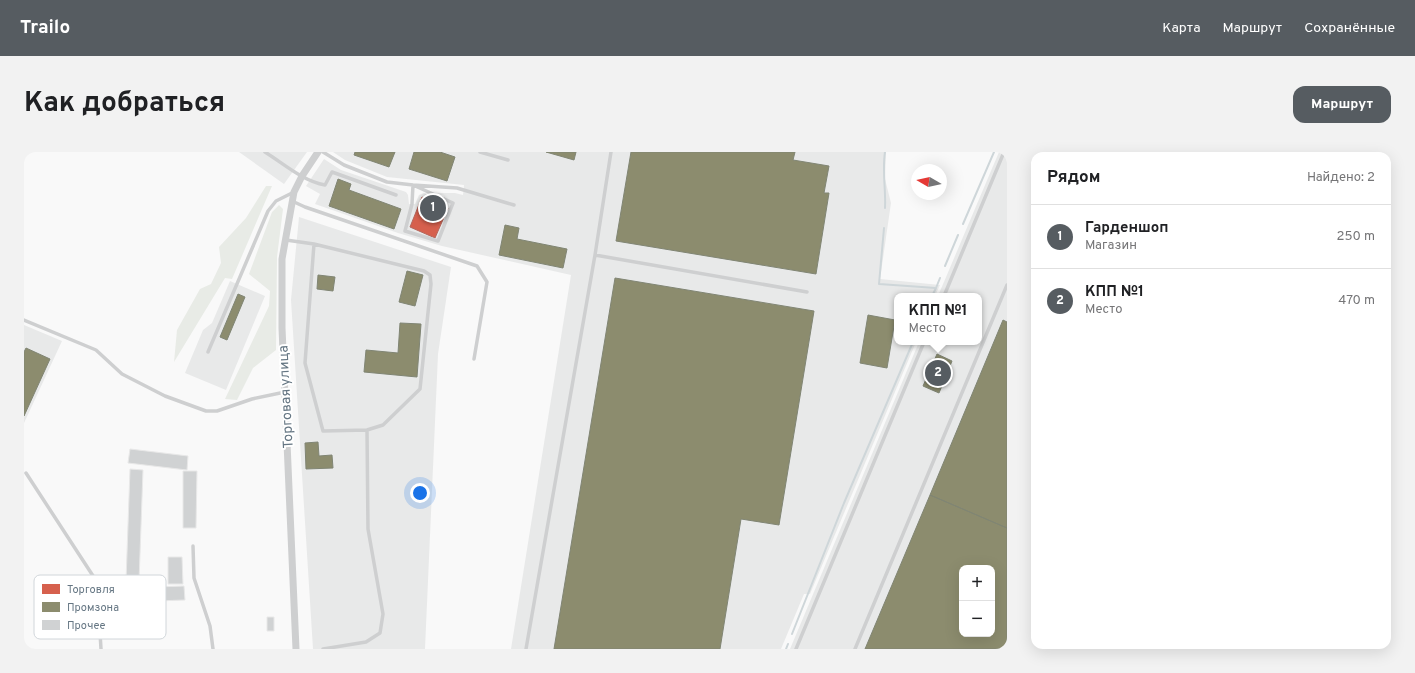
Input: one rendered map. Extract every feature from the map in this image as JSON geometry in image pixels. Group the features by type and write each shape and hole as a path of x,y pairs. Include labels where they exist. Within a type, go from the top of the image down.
{"street":[{"name":"Торговая улица","path":"296,649 282,328 282,259 291,200 302,176 318,152"}],"lane":[{"path":"265,152 302,176 318,184 325,185 332,172 396,195"},
{"path":"323,152 344,165 388,182 457,188 514,205"},
{"path":"480,152 508,160"},
{"path":"526,649 595,254 611,152"},
{"path":"945,293 1004,152"},
{"path":"413,185 453,203 438,241 405,231 412,204 413,185"},
{"path":"208,352 268,211 276,201 294,192"},
{"path":"291,200 305,207 477,266 487,282 474,359"},
{"path":"286,240 314,244 424,271 430,276 431,284 420,389 383,424 367,430 323,431 304,363 314,244"},
{"path":"595,254 807,292"},
{"path":"982,345 1007,285"},
{"path":"24,320 96,350 122,374 165,396 206,411 216,411 252,399 285,392"},
{"path":"796,649 923,345"},
{"path":"855,649 982,345"},
{"path":"323,649 366,642 380,633 383,614 368,530 367,430"},
{"path":"26,473 92,575"},
{"path":"192,546 194,578 210,626 212,649"},
{"path":"100,639 101,649"}],"shaded area":[{"path":"239,152 307,152 284,184"},
{"path":"333,152 886,152 885,179 891,203 880,279 940,285 936,293 894,293 894,345 915,345 810,594 804,594 781,649 511,649 571,275 442,246 398,233 315,204 320,194 306,186 324,159 341,170 406,192 408,195 409,204 415,204 419,195 424,193 442,201 444,196 436,193 455,193 463,195 464,185 387,177 345,160"},
{"path":"999,152 1007,152 1007,649 790,649 918,345 982,345 982,293 939,293"},
{"path":"266,186 272,186 232,279 225,278 174,362 177,330 200,289 211,284 221,263 219,247 246,218"},
{"path":"279,205 283,209 277,257 276,350 253,368 237,400 225,399 269,306 270,291 249,274 272,212"},
{"path":"299,217 451,267 438,354 425,649 313,649 291,300"},
{"path":"230,281 265,296 226,390 185,373 203,330 212,323"},
{"path":"24,325 62,341 24,423"}],"building: Торговля":[{"path":"422,197 448,208 435,238 410,227"}],"building: Промзона":[{"path":"355,152 395,152 389,167 354,155"},
{"path":"414,152 440,152 455,157 447,181 409,169"},
{"path":"546,152 576,152 574,160"},
{"path":"631,152 795,152 793,160 829,166 824,193 829,193 816,274 616,241"},
{"path":"338,179 351,184 349,190 401,209 394,229 329,206"},
{"path":"505,225 519,228 517,239 567,249 563,268 499,255"},
{"path":"407,271 423,275 415,306 399,302"},
{"path":"318,275 335,277 333,291 317,289"},
{"path":"615,278 814,311 779,525 741,519 720,649 554,649"},
{"path":"238,294 245,297 227,340 220,337"},
{"path":"868,315 894,320 887,368 860,363"},
{"path":"1003,320 1007,322 1007,528 930,495"},
{"path":"400,323 421,324 417,377 364,372 366,350 398,353"},
{"path":"26,348 50,359 24,416 24,352"},
{"path":"937,354 952,361 939,393 923,386"},
{"path":"318,442 319,456 332,455 333,468 306,469 305,443"},
{"path":"930,495 1007,528 1007,649 865,649"}],"building: Прочее":[{"path":"130,449 188,456 187,470 128,463"},
{"path":"130,469 143,470 139,575 126,575"},
{"path":"183,471 197,471 196,528 183,528"},
{"path":"168,557 182,557 183,584 168,584"},
{"path":"184,586 185,600 166,601 166,587"},
{"path":"267,617 274,617 274,631 267,631"}],"waterway":[{"path":"885,152 885,208"},
{"path":"963,224 994,152"},
{"path":"884,228 879,284 936,288 934,293"},
{"path":"945,266 958,235"},
{"path":"936,288 940,278"},
{"path":"792,634 844,503 912,345"},
{"path":"786,649 788,644"}],"place":[{"name":"Гарденшоп","path":"433,208"},
{"name":"КПП №1","path":"938,373"}]}
